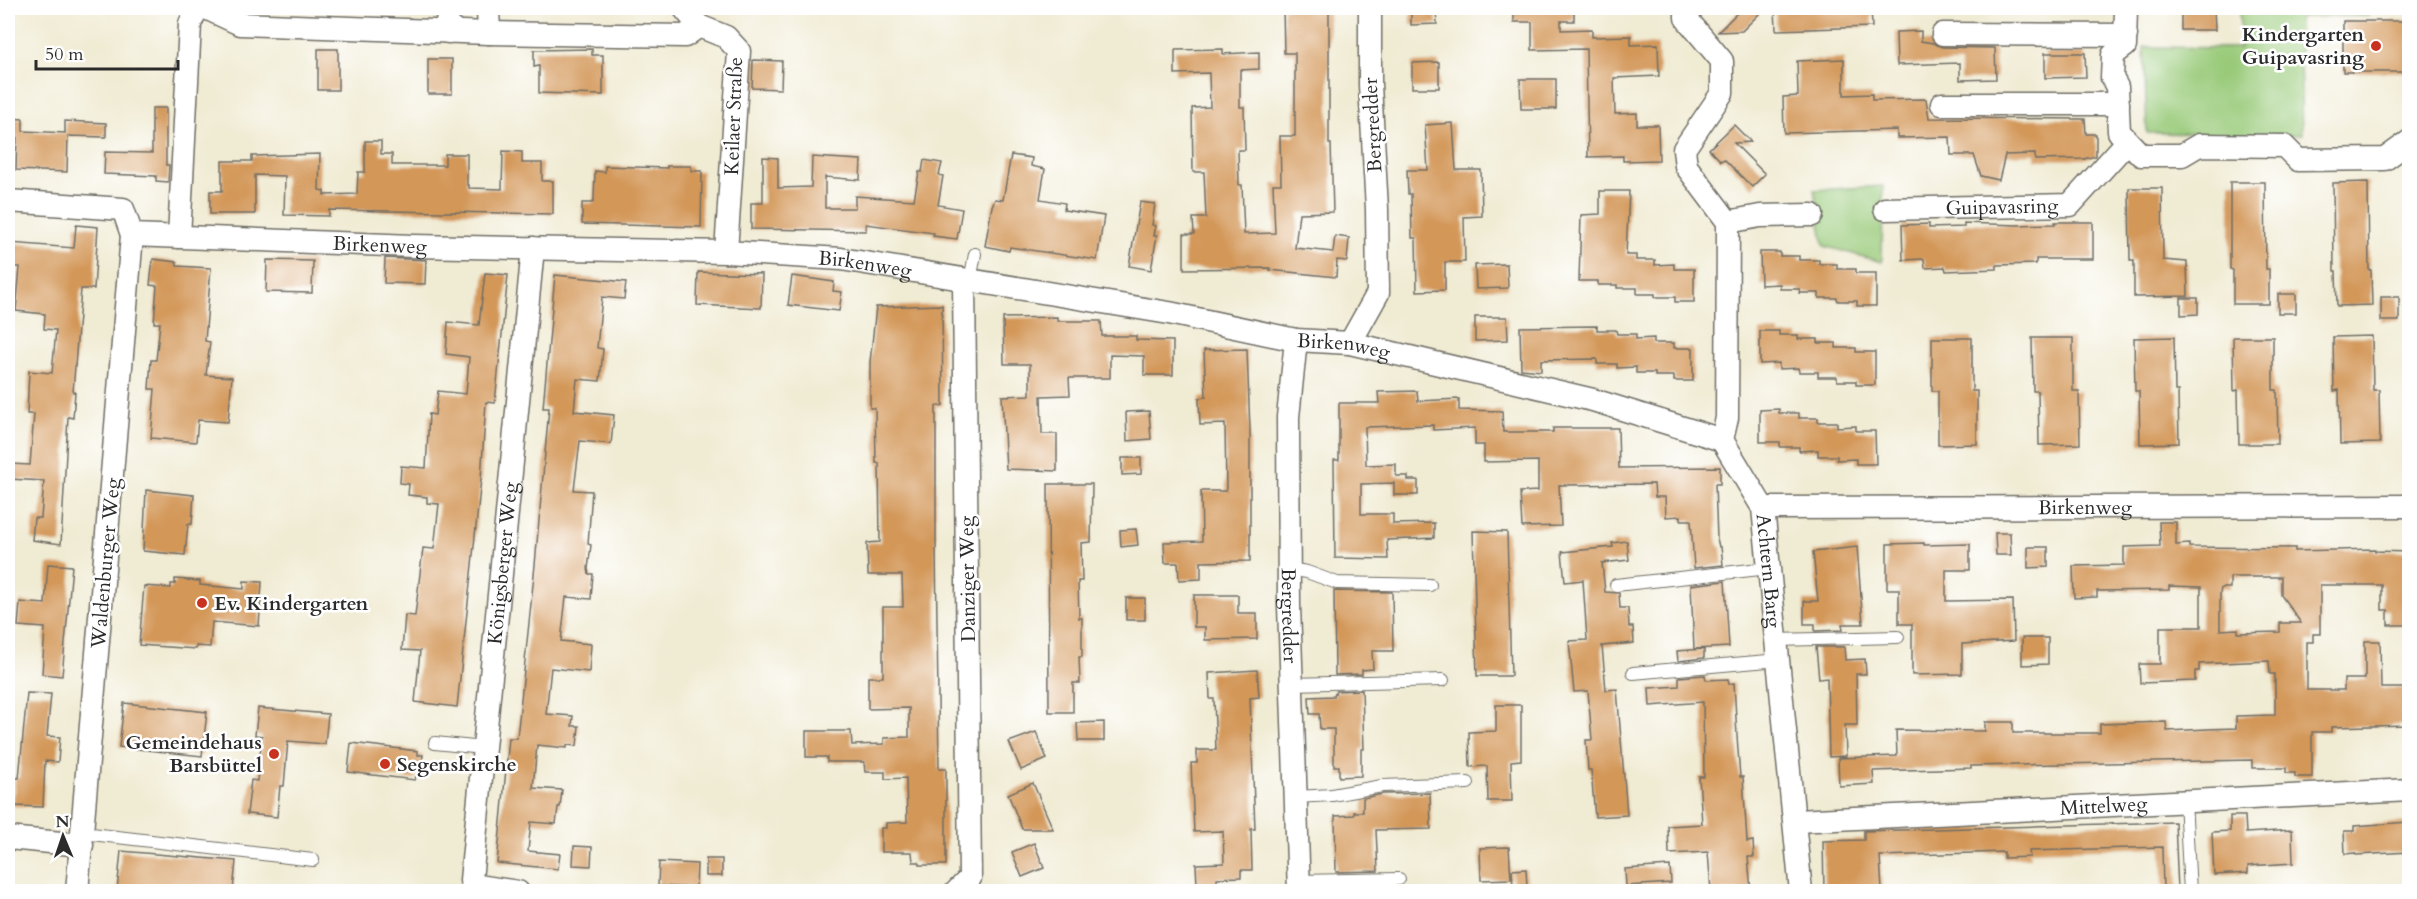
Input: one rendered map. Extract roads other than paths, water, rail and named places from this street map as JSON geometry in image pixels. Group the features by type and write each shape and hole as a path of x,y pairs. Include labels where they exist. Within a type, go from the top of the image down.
{"street":[{"path":"178,237 190,24 197,8"},
{"path":"206,8 240,24 448,32 685,36 699,26"},
{"path":"447,8 448,32"},
{"path":"488,8 489,33"},
{"name":"Keilaer Straße","path":"684,8 699,26 726,37 739,51 726,252"},
{"name":"Bergredder","path":"1350,343 1378,293 1377,209 1370,85 1370,8"},
{"path":"1686,8 1686,18 1722,61 1722,93 1684,149 1686,166 1728,222 1727,417 1722,440"},
{"path":"2126,8 2125,46 2113,55 2112,78 2117,87 2119,132 2141,155 2182,155 2199,145 2284,146 2298,160 2385,159 2409,141"},
{"path":"1943,34 2126,35"},
{"path":"1942,104 2118,104"},
{"name":"Guipavasring","path":"1885,209 2070,205 2127,142"},
{"path":"8,201 123,209 132,235"},
{"path":"1728,222 1760,216 1812,215"},
{"name":"Birkenweg","path":"132,235 726,252 841,260 1169,313 1296,340 1350,343 1593,400 1722,440"},
{"name":"Waldenburger Weg","path":"77,891 132,235"},
{"name":"Königsberger Weg","path":"518,891 478,886 471,880 533,248"},
{"name":"Danziger Weg","path":"963,885 967,280"},
{"name":"Bergredder","path":"1296,340 1288,417 1289,569 1299,886"},
{"name":"Achtern Barg","path":"1722,440 1763,508 1796,821 1801,891"},
{"name":"Birkenweg","path":"1763,508 2409,506"},
{"name":"Mittelweg","path":"1796,821 2409,790"},
{"path":"8,838 82,839"}],"lane":[{"path":"967,280 975,255"},
{"path":"1616,585 1769,568"},
{"path":"1289,569 1307,572 1337,584 1430,585"},
{"path":"1633,673 1777,650 1898,638"},
{"path":"1292,684 1443,680"},
{"path":"435,743 483,748"},
{"path":"1296,797 1332,795 1382,786 1468,783"},
{"path":"2185,800 2190,891"},
{"path":"82,839 313,860"},
{"path":"1299,886 1399,879"}],"place":[{"name":"Kindergarten Guipavasring","path":"2376,46"},
{"name":"Ev. Kindergarten","path":"202,603"},
{"name":"Gemeindehaus Barsbüttel","path":"274,754"},
{"name":"Segenskirche","path":"385,764"}]}
